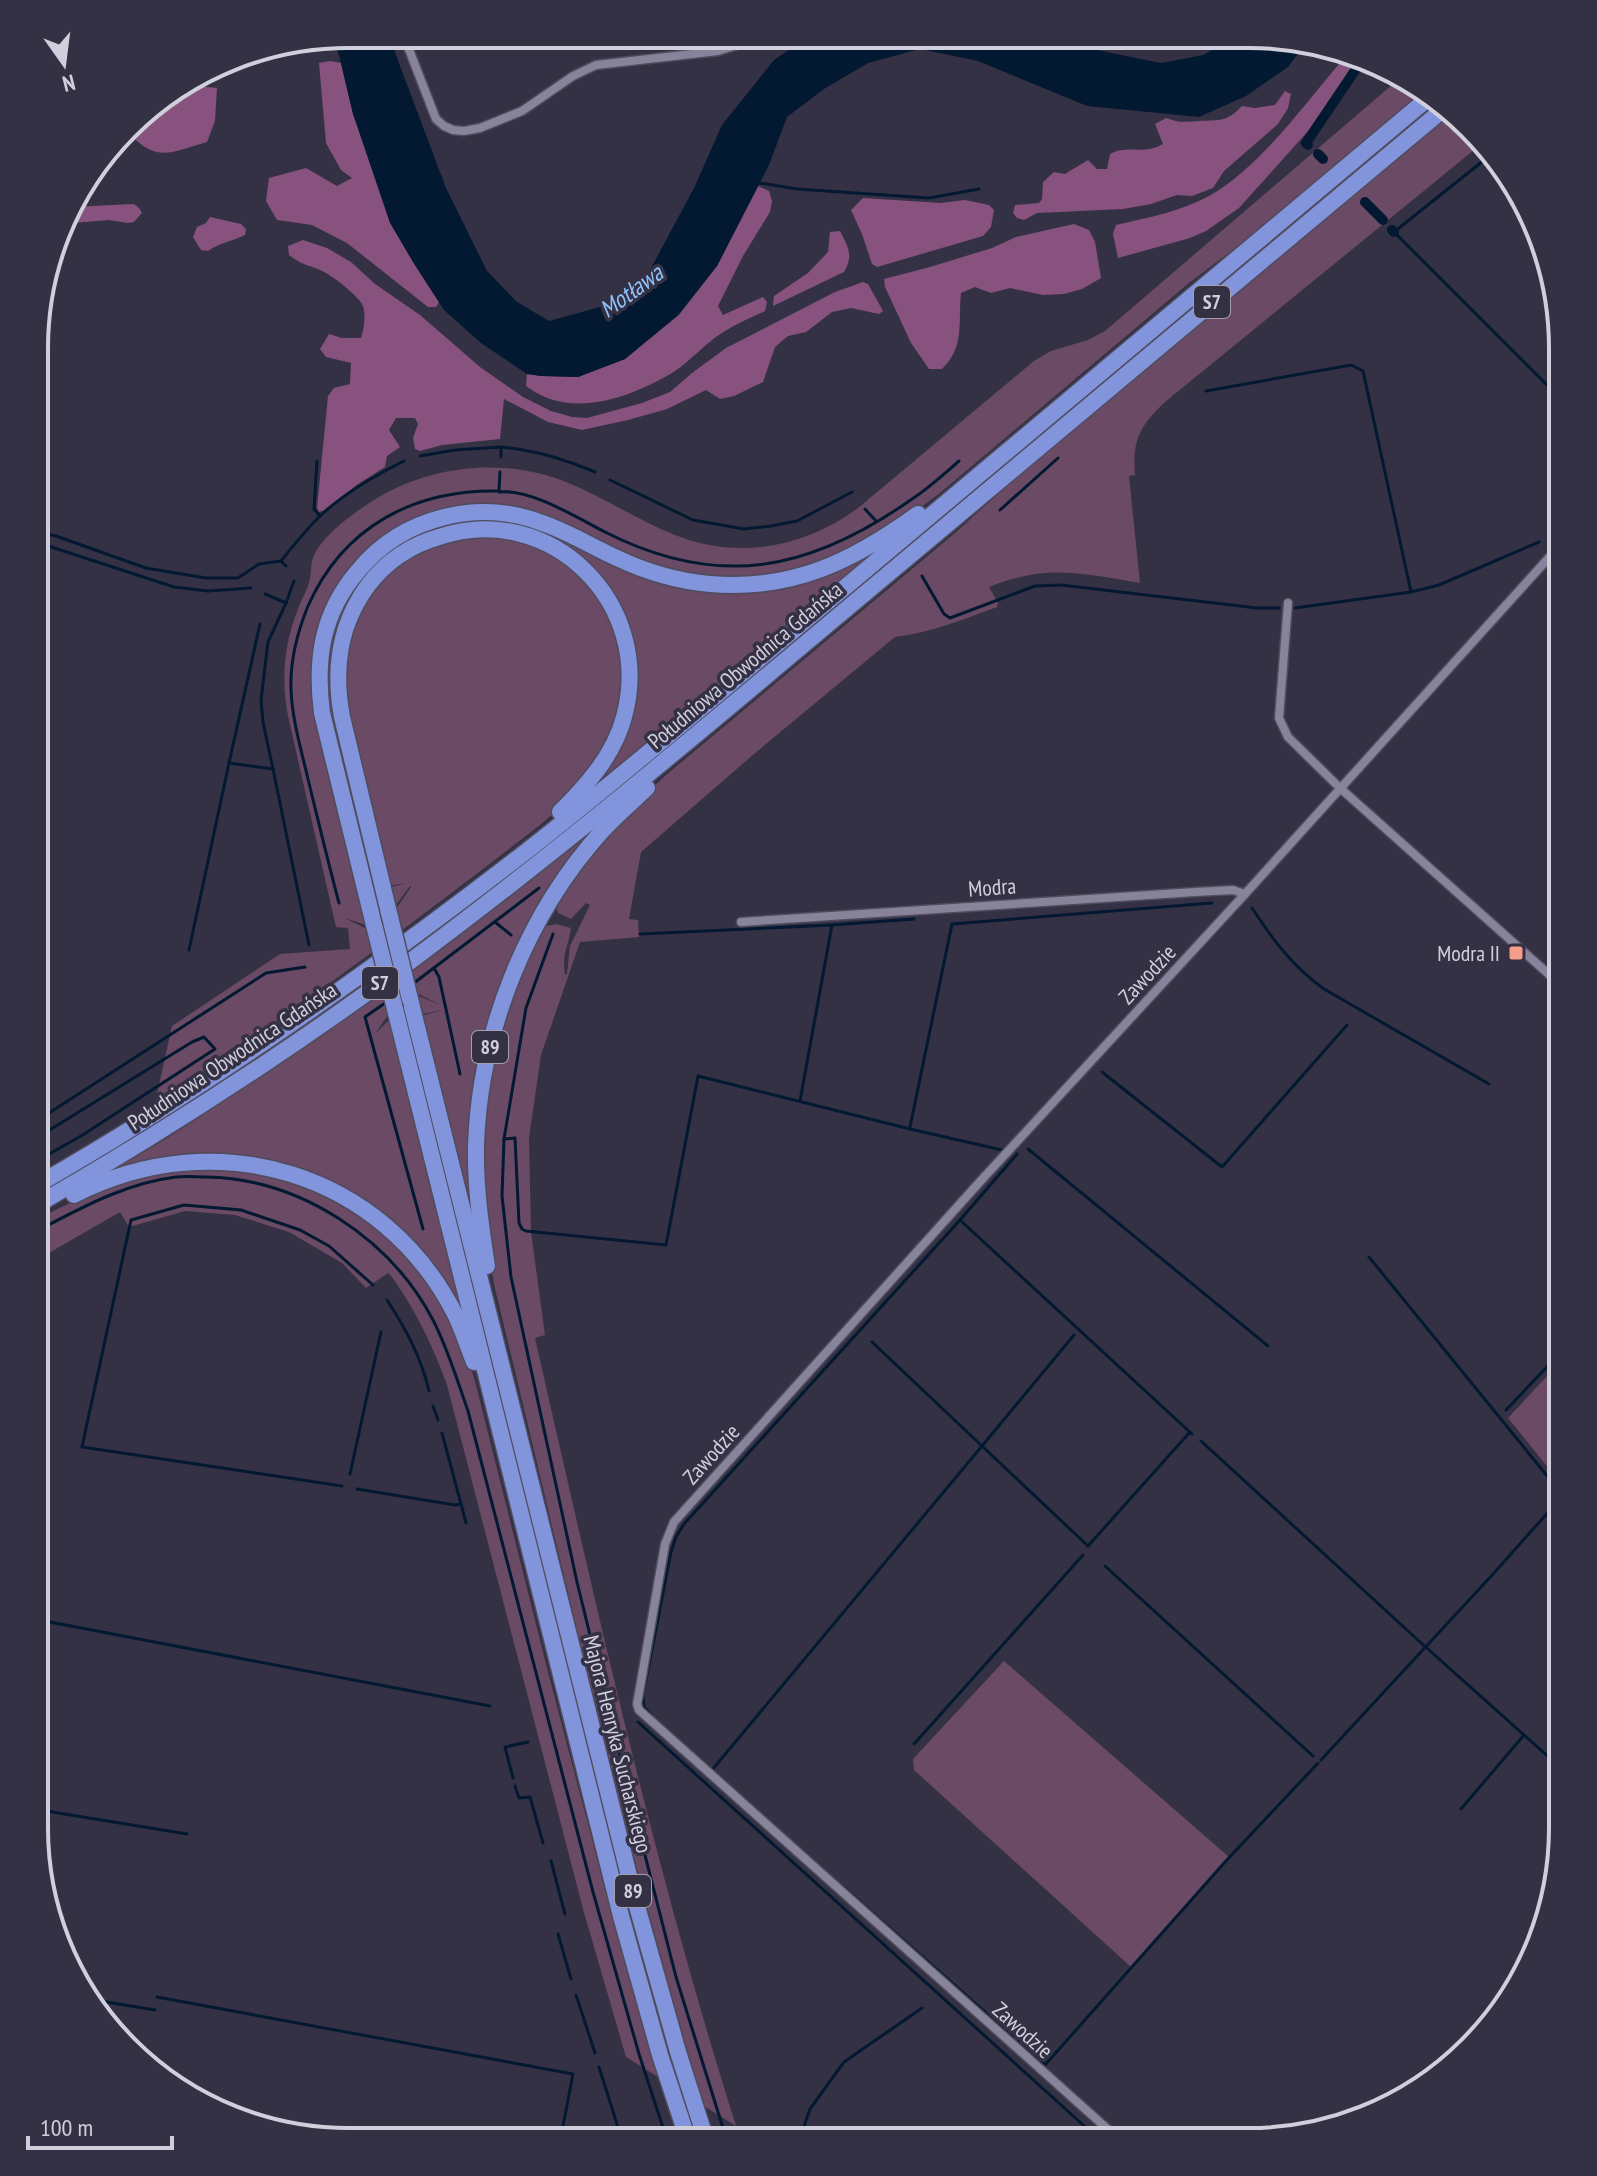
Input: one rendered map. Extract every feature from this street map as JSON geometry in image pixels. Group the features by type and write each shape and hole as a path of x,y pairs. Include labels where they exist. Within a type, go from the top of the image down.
{"highway":[{"name":"Południowa Obwodnica Gdańska","path":"48,1178 256,1049 377,965 530,848 656,746 1422,103"},
{"name":"Południowa Obwodnica Gdańska","path":"48,1198 156,1134 328,1021 495,898 702,729 1437,114"},
{"name":"89","path":"496,1415 322,713 318,679 326,628 340,595 363,565 404,532 437,518 473,512 492,512 545,523 616,558 662,575 709,584 763,583 806,574 846,559 897,529 942,495 970,482"},
{"name":"89","path":"499,1355 337,693 339,647 358,599 388,564 404,552 426,541 467,530 524,534 571,558 606,594 624,635 630,685 624,719 615,741 594,775 530,848"},
{"name":"89","path":"499,1355 500,1325 487,1270 481,1226 476,1146 482,1085 502,1004 529,939 578,861 619,814 682,757 702,729"},
{"name":"89","path":"48,1208 98,1183 143,1168 172,1163 239,1162 315,1183 356,1204 377,1219 427,1270 455,1315 496,1415"},
{"name":"Majora Henryka Sucharskiego","path":"499,1355 636,1905 702,2128"},
{"name":"Majora Henryka Sucharskiego","path":"496,1415 621,1916 684,2128"}],"street":[{"path":"408,48 436,119 444,126 464,131 522,111 573,76 596,65 728,48"},
{"path":"1340,788 1549,557"},
{"path":"1288,603 1279,718 1288,737 1340,788 1549,975"},
{"name":"Zawodzie","path":"1106,2128 643,1715 637,1704 665,1544 674,1522 1340,788"},
{"name":"Modra","path":"741,922 1221,890 1245,894"}],"shaded area":[{"path":"319,63 341,63 353,114 413,262 439,302 436,307 428,307 347,243 312,225 277,220 266,201 269,178 306,168 337,186 352,178 341,170 326,143"},
{"path":"1340,63 1354,67 1309,130 1239,208 1190,238 1118,258 1113,234 1116,225 1164,213 1211,195 1248,167"},
{"path":"1392,85 1414,98 940,493 847,553 787,573 737,578 700,576 661,568 511,508 378,542 316,642 366,925 345,918 367,929 398,906 411,887 396,905 392,887 405,883 389,886 348,721 344,661 357,614 377,584 403,561 432,545 467,537 505,537 532,545 568,564 604,604 623,659 615,733 561,807 540,825 350,968 155,1103 172,1026 280,954 350,949 348,928 336,927 288,716 285,689 285,662 290,635 308,585 313,558 324,540 342,523 379,497 423,477 447,471 495,467 543,474 566,482 661,529 698,543 746,548 793,541 837,522 858,508 1034,361 1051,351 1088,340 1105,331"},
{"path":"201,86 217,88 215,121 207,142 165,153 156,152 134,138 150,122 181,99"},
{"path":"1285,91 1291,94 1288,108 1278,124 1224,171 1213,188 1192,196 1177,195 1123,209 1037,213 1024,220 1013,213 1015,205 1039,203 1043,182 1054,172 1065,174 1088,160 1097,169 1107,169 1110,154 1163,144 1155,124 1166,118 1182,122 1223,119 1242,106 1275,105"},
{"path":"1427,107 1433,111 600,806 418,948 221,1085 48,1192 48,1185 316,1015"},
{"path":"1445,120 1475,150 1165,402 1149,419 1137,443 1135,475 1129,476 1140,583 1081,574 1029,575 989,587 998,603 997,607 934,629 895,637 641,852 629,919 638,920 639,937 580,942 541,1055 529,1138 531,1232 545,1335 535,1338 652,1832 736,2126 704,2106 674,2005 594,1699 495,1289 489,1257 482,1131 500,1025 542,927 556,924 571,928 564,961 567,974 570,946 590,905 586,903 571,919 558,913 555,905 571,879 635,804 955,533 1032,463"},
{"path":"758,186 769,191 772,201 770,212 718,306 723,315 763,297 767,302 765,311 718,335 672,373 619,397 599,402 561,402 526,386 527,374 578,377 625,359 679,315 717,266"},
{"path":"863,198 941,203 965,200 989,205 994,210 991,227 983,236 877,267 872,264 851,210"},
{"path":"134,204 142,213 134,222 128,223 109,220 76,223 84,206"},
{"path":"210,217 241,224 246,229 245,235 208,251 201,250 193,237 197,227"},
{"path":"1074,224 1089,230 1095,242 1101,278 1082,289 1064,294 1043,295 1010,288 991,293 975,287 961,293 959,334 954,352 942,369 929,369 911,343 884,279 992,248 1016,237"},
{"path":"840,231 849,256 844,272 773,306 774,296 808,273 828,252 830,232"},
{"path":"303,240 327,248 351,262 375,284 420,315 480,367 523,397 572,417 587,418 670,392 726,348 835,292 863,282 868,284 883,311 879,314 851,308 832,312 806,332 788,336 775,347 763,382 734,396 720,399 706,390 667,409 628,420 582,430 548,422 504,399 500,439 442,445 420,451 415,449 413,438 418,424 415,418 396,418 389,430 400,447 387,456 385,467 319,512 328,396 334,388 350,384 351,363 326,357 320,349 329,334 361,338 364,314 361,302 340,282 289,255 288,246"},
{"path":"481,519 524,524 708,589 863,561 608,774 631,721 637,667 623,615 610,591 591,567 481,523 441,529 405,544 333,645 331,661 333,709 381,904 376,905 327,700 331,642 350,592 366,571 386,553 438,526"},
{"path":"598,826 497,1006 473,1223 421,1016 442,1010 423,1014 419,996 440,1005 419,994 388,1015 375,1034 389,1020 393,1037 396,1037 472,1341 400,1234 266,1163 116,1172 114,1169 190,1123 392,985"},
{"path":"409,1019 685,2094 678,2089 638,1957 404,1020"},
{"path":"203,1166 283,1177 339,1200 396,1242 441,1299 476,1385 612,1916 658,2077 626,2057 583,1909 447,1385 409,1303 388,1273 366,1288 342,1263 289,1232 235,1215 185,1211 129,1227 120,1212 48,1254 48,1214 105,1186"},
{"path":"1549,1374 1549,1469 1508,1418"},
{"path":"1004,1661 1229,1857 1131,1967 914,1770 913,1759"}],"water":[{"name":"Motława","path":"393,48 446,188 487,271 517,302 549,321 600,307 650,270 694,188 722,125 774,60 791,48 1091,48 1161,63 1203,55 1216,48 1299,53 1288,67 1246,96 1199,117 1087,106 978,61 920,49 868,63 824,89 787,117 769,165 717,266 678,315 625,359 578,377 527,374 481,343 444,310 390,223 353,114 336,49"}],"waterway":[{"path":"1308,145 1306,143 1356,68"},
{"path":"1318,154 1323,159"},
{"path":"1483,161 1394,232 1549,387"},
{"path":"760,183 797,189 929,198 979,189"},
{"path":"1365,202 1383,220"},
{"path":"1206,391 1351,365 1363,371 1411,592"},
{"path":"501,447 549,456 595,472"},
{"path":"420,456 501,447 501,457"},
{"path":"1000,510 1058,458"},
{"path":"317,461 314,509 320,516"},
{"path":"281,561 328,509 359,486 404,461"},
{"path":"499,492 524,494 538,499 647,550 687,561 725,566 763,564 800,556 837,543 924,490 959,461"},
{"path":"339,903 293,712 292,667 304,616 323,578 361,534 385,518 438,497 499,491 500,472"},
{"path":"610,480 693,520 744,529 797,521 852,492"},
{"path":"865,509 876,521"},
{"path":"48,534 146,568 206,578 238,578 259,564 281,561 286,566"},
{"path":"1295,608 1411,592 1439,585 1539,542"},
{"path":"48,546 174,587 208,591 251,588"},
{"path":"922,576 944,614 950,618 1035,586 1061,585 1279,608"},
{"path":"265,594 286,603 294,581"},
{"path":"260,624 229,763 273,769 261,700 268,642 286,603"},
{"path":"189,950 229,763"},
{"path":"273,769 309,945"},
{"path":"414,983 539,888"},
{"path":"910,1127 952,924 1212,903"},
{"path":"1252,908 1284,952 1324,989 1489,1084"},
{"path":"640,934 914,919"},
{"path":"495,922 511,935"},
{"path":"800,1101 832,925"},
{"path":"553,934 526,1008 504,1139 502,1196 511,1277 577,1582 617,1745 676,1977 723,2128"},
{"path":"48,1114 266,973 305,967"},
{"path":"434,968 439,977 460,1074"},
{"path":"388,1001 365,1017 423,1229"},
{"path":"1102,1072 1222,1167 1347,1025"},
{"path":"48,1131 192,1042 204,1037 215,1049 48,1155"},
{"path":"504,1139 515,1138 519,1223 522,1229 666,1245 698,1076 1002,1150"},
{"path":"1028,1149 1268,1346"},
{"path":"1017,1154 960,1220 1192,1434"},
{"path":"48,1225 103,1198 157,1180 176,1177 242,1180 276,1189 339,1218 393,1263 415,1290 438,1331 468,1411 593,1892 663,2128"},
{"path":"342,1486 82,1447 131,1220 184,1205 241,1210 300,1230 329,1246 373,1285"},
{"path":"651,1715 644,1707 643,1695 671,1552 684,1524 960,1220"},
{"path":"1369,1257 1549,1478"},
{"path":"387,1300 412,1344 429,1391"},
{"path":"350,1474 381,1332"},
{"path":"1074,1335 982,1446 1088,1546 1190,1432"},
{"path":"712,1770 982,1446 872,1342"},
{"path":"1506,1410 1549,1365"},
{"path":"433,1406 438,1420"},
{"path":"442,1433 461,1504"},
{"path":"1201,1441 1549,1757"},
{"path":"357,1489 461,1504 466,1523"},
{"path":"1321,1760 1549,1511"},
{"path":"914,1744 1083,1555"},
{"path":"1105,1566 1313,1756"},
{"path":"48,1622 490,1706"},
{"path":"638,1722 1087,2128"},
{"path":"1461,1809 1524,1735"},
{"path":"513,1778 505,1747 528,1742"},
{"path":"842,1886 1045,2065 1225,1862 1318,1763"},
{"path":"515,1786 519,1798 530,1797 543,1843"},
{"path":"48,1811 187,1834"},
{"path":"551,1861 565,1914"},
{"path":"558,1934 571,1979"},
{"path":"576,1995 595,2053"},
{"path":"157,1997 573,2074 562,2128"},
{"path":"103,2002 155,2010"},
{"path":"803,2128 810,2109 844,2062 922,2008"},
{"path":"599,2067 618,2128"}],"place":[{"name":"Modra II","path":"1516,953"}]}
